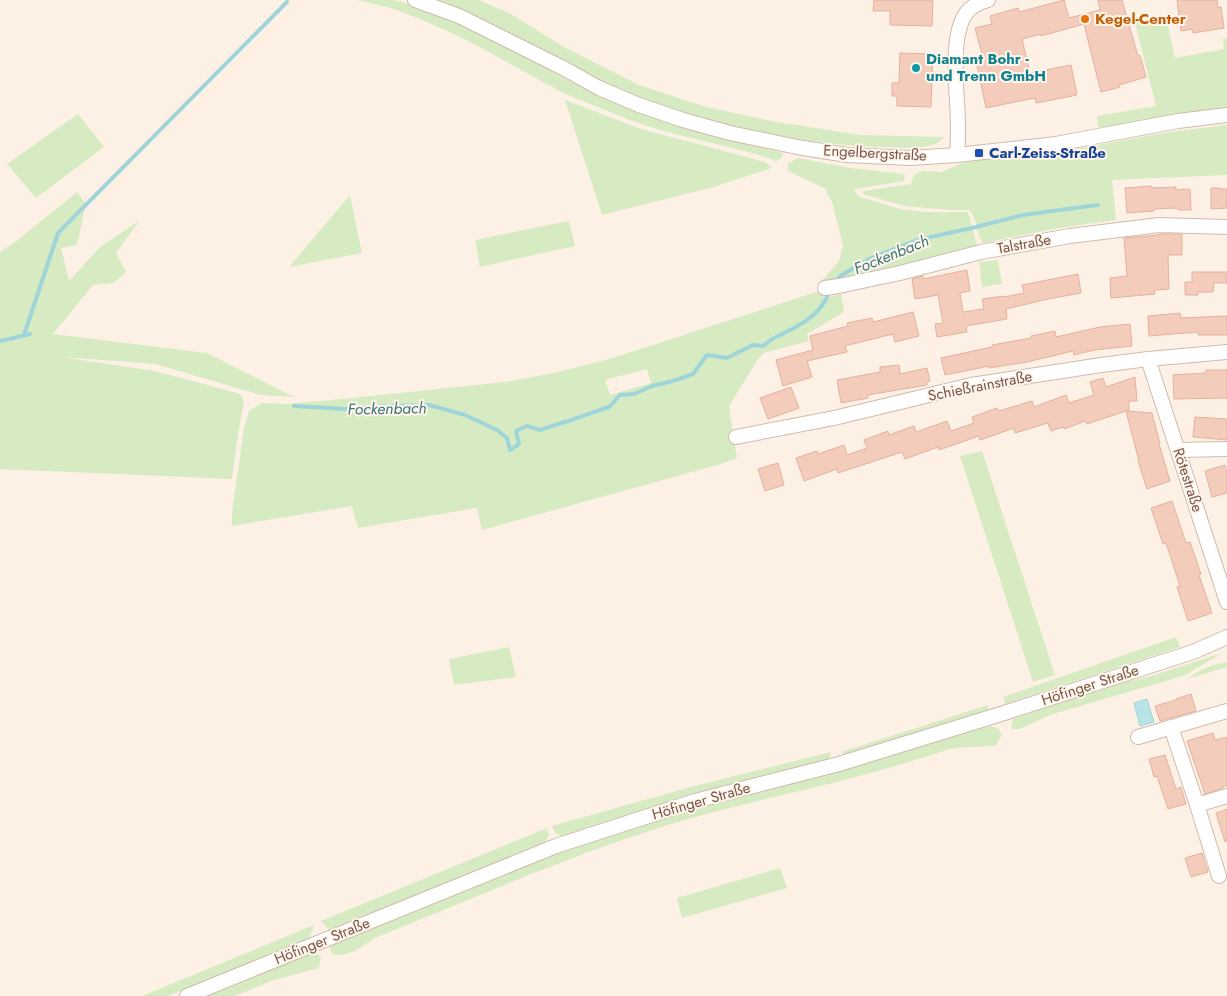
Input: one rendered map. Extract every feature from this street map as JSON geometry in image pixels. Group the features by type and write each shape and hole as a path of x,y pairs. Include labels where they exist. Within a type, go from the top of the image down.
{"street":[{"name":"Engelbergstraße","path":"414,0 459,16 599,88 639,105 730,133 847,155 911,158 957,155 1056,144 1178,121 1227,115"},
{"path":"958,0 967,11"},
{"path":"957,155 956,43 960,26 967,11 988,0"},
{"name":"Talstraße","path":"832,287 981,252 1070,236 1159,225 1227,227"},
{"name":"Schießrainstraße","path":"736,437 834,418 971,385 1101,364 1227,352"},
{"name":"Rötestraße","path":"1148,359 1227,602"},
{"path":"1178,450 1227,449"},
{"name":"Höfinger Straße","path":"187,996 556,846 694,801 839,764 1001,714 1193,652 1227,637"},
{"path":"1138,737 1227,711"},
{"path":"1171,727 1219,876"},
{"path":"1197,805 1227,796"}],"green space":[{"path":"357,0 394,0 421,7 488,36 571,82 634,111 680,127 783,153 782,158 776,161 632,121 563,93 485,50 420,19 391,8"},
{"path":"436,0 479,0 509,13 566,48 639,85 703,106 771,121 861,135 944,137 936,144 929,146 906,148 875,147 795,139 717,123 627,94 485,21"},
{"path":"1166,17 1175,58 1224,49 1223,39 1227,38 1227,109 1098,127 1097,116 1156,106 1135,23"},
{"path":"565,100 641,129 765,162 772,168 714,187 602,215"},
{"path":"78,114 104,147 36,198 7,164"},
{"path":"1227,125 1227,175 1112,180 1116,220 1053,229 983,243 969,210 904,206 863,194 863,191 911,184 914,175 922,171 942,172 964,162 1081,148 1169,132"},
{"path":"798,158 851,168 905,174 904,181 854,191 860,197 900,209 925,212 967,212 977,245 819,284 839,261 843,245 833,205 825,189 828,188 824,188 788,171 788,164"},
{"path":"77,192 86,204 77,245 61,248 69,281 100,247 140,220 116,253 126,272 114,283 93,285 53,334 207,353 294,397 261,395 155,364 62,357 154,371 240,394 244,401 232,479 0,469 0,252 14,243"},
{"path":"350,195 362,253 289,267"},
{"path":"569,221 575,246 480,267 475,240"},
{"path":"998,260 1002,284 982,287 979,262"},
{"path":"822,291 825,298 841,294 844,312 807,334 809,341 764,353 758,359 729,406 737,458 482,530 477,508 358,528 352,506 232,526 232,512 244,428 249,411 261,403 285,404 322,401 505,382 558,372 609,359","holes":["647,369 651,383 610,395 605,380"]},
{"path":"982,451 1055,675 1033,682 960,456"},
{"path":"1176,637 1180,647 1005,704 1003,697"},
{"path":"509,647 516,677 454,685 449,659"},
{"path":"1222,653 1186,675 1050,715 1020,729 1011,729 1013,719 1098,688 1151,676"},
{"path":"1227,662 1227,667 1187,679 1206,668"},
{"path":"988,705 988,710 918,734 845,756 841,752"},
{"path":"991,726 999,729 1002,735 996,745 950,749 874,772 668,825 520,878 375,938 349,953 332,954 330,948 333,943 554,853 685,810"},
{"path":"831,752 829,759 687,796 562,837 555,833 552,826 687,788"},
{"path":"547,828 549,836 542,845 329,930 321,921"},
{"path":"780,868 787,888 682,918 677,898"},
{"path":"314,925 309,939 168,996 142,996"},
{"path":"314,951 321,957 319,968 274,980 235,996 203,996"}],"water":[{"path":"1147,699 1154,722 1140,726 1134,703"}],"building":[{"path":"874,0 933,0 932,26 890,25 890,11 873,11"},
{"path":"1064,0 1069,18 1100,10 1098,0 1122,0 1146,77 1101,92 1084,24 1041,36 1041,34 1022,39 1030,73 1071,65 1077,95 1036,103 1035,98 986,108 976,60 983,58 975,28 992,24 990,16 1018,8 1019,12"},
{"path":"1177,0 1217,0 1218,8 1221,7 1224,28 1193,33 1192,29 1181,31"},
{"name":"Diamant Bohr - und Trenn GmbH","path":"900,53 933,54 931,107 897,106 897,96 892,96 892,83 899,83"},
{"path":"1152,186 1152,188 1176,187 1176,190 1190,189 1191,210 1178,210 1177,208 1154,209 1154,211 1127,213 1125,188"},
{"path":"1211,188 1227,189 1227,208 1211,209"},
{"path":"1159,234 1182,234 1182,255 1168,255 1169,289 1154,290 1155,294 1111,298 1110,278 1127,276 1124,238"},
{"path":"967,270 970,291 960,293 963,312 984,309 982,299 1024,293 1022,285 1078,274 1081,293 1006,309 1007,319 966,326 967,332 937,337 935,324 943,323 938,295 915,299 912,279 923,276 923,279"},
{"path":"1192,272 1227,272 1227,283 1214,283 1213,292 1198,292 1198,295 1185,295 1185,282 1192,282"},
{"path":"913,312 919,336 895,342 893,334 845,346 847,352 807,361 812,377 783,386 776,360 813,350 810,336 848,326 847,323 872,318 873,322"},
{"path":"1180,313 1181,318 1227,316 1227,335 1198,335 1198,332 1149,336 1148,316"},
{"path":"1130,324 1132,346 1094,350 1074,355 1073,351 1027,362 989,368 989,366 945,375 941,358 1055,331 1056,337 1100,327"},
{"path":"899,365 900,374 927,368 930,381 927,382 927,385 868,395 868,398 841,403 837,380 880,372 880,367"},
{"path":"1206,370 1227,370 1227,398 1174,399 1173,375 1206,373"},
{"path":"1135,377 1137,401 1129,401 1129,410 1127,411 1152,413 1170,481 1147,489 1126,411 1087,424 1086,421 1064,429 1063,427 1051,431 1048,423 1015,433 1014,428 980,440 979,436 939,450 938,447 905,459 902,452 838,473 837,469 804,481 796,458 817,451 818,454 844,445 847,455 867,448 864,440 888,431 889,435 914,426 916,432 947,421 951,431 974,423 972,417 997,408 999,411 1032,401 1034,407 1066,395 1069,403 1094,395 1090,382 1103,378 1106,387"},
{"path":"791,387 799,408 768,419 760,398"},
{"path":"1195,417 1227,419 1227,440 1193,437"},
{"path":"778,463 784,485 765,491 758,469"},
{"path":"1225,465 1227,493 1212,497 1205,471"},
{"path":"1172,501 1186,543 1190,542 1212,613 1188,621 1177,587 1180,586 1166,543 1163,544 1151,508"},
{"path":"1191,694 1196,711 1160,721 1155,706"},
{"path":"1213,733 1215,740 1227,737 1227,786 1205,794 1187,741"},
{"path":"1165,755 1176,789 1181,787 1186,804 1168,809 1157,776 1154,777 1149,759"},
{"path":"1227,809 1227,841 1225,842 1216,813"},
{"path":"1202,853 1208,872 1191,877 1185,858"}],"waterway":[{"path":"24,335 58,233 287,2"},
{"name":"Fockenbach","path":"835,282 842,275 869,259 917,240 1023,215 1098,205"},
{"name":"Fockenbach","path":"294,406 346,409 429,405 465,415 497,430 507,438 510,450 519,444 516,431 527,426 540,430 609,407 620,395 634,394 652,386 693,374 707,355 727,358 753,345 763,346 807,320 820,308 829,292"},
{"name":"Fockenbach","path":"0,341 30,334"}],"place":[{"name":"Kegel-Center","path":"1085,19"},
{"name":"Diamant Bohr - und Trenn GmbH","path":"916,68"},
{"name":"Carl-Zeiss-Straße","path":"979,153"}]}
